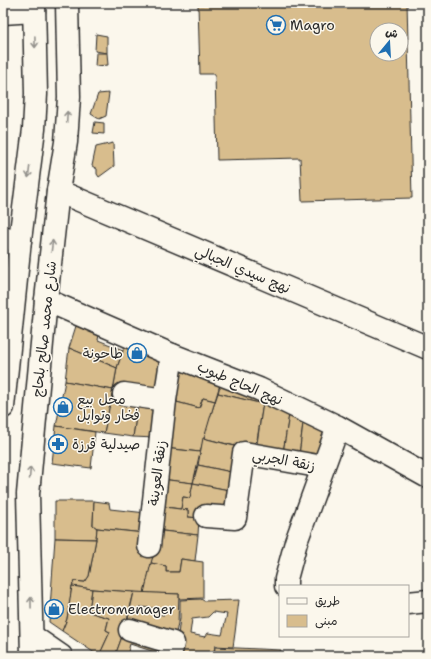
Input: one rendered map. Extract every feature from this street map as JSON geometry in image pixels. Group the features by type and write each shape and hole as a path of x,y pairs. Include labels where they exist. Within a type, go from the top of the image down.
{"street":[{"name":"شارع محمد صالح بلحاج","path":"32,646 28,494 46,300 58,191 66,142 69,97 67,3"},
{"path":"3,13 34,7 36,101 34,129 12,239 3,407"},
{"name":"نهج سيدي الجبالي","path":"58,191 428,348"},
{"name":"نهج الحاج طبوب","path":"46,300 172,354 259,389 338,427 428,477"},
{"name":"زنقة العوينة","path":"148,546 165,400 172,354"},
{"path":"124,394 165,400"},
{"name":"زنقة الجربي","path":"286,585 286,579 296,542 322,467 338,427"},
{"name":"زنقة الجربي","path":"206,516 234,518 244,453 322,467"},
{"path":"409,603 428,601"},
{"path":"130,630 173,643 170,656"},
{"path":"32,646 61,656"}],"building":[{"path":"210,3 407,3 407,22 369,22 369,62 409,62 412,198 302,201 300,158 217,160 215,74 200,74 198,5 210,5"},
{"path":"96,34 107,36 107,53 95,51"},
{"path":"96,53 107,53 108,65 95,66"},
{"path":"109,93 106,116 99,119 91,114 98,94"},
{"path":"95,122 104,123 104,134 93,133"},
{"path":"113,143 114,166 99,177 97,174 97,169 92,166 96,147"},
{"path":"76,326 99,335 98,340 123,350 117,368 69,348"},
{"path":"126,342 167,357 161,397 113,390 117,368"},
{"path":"69,348 117,368 113,390 65,381"},
{"path":"175,359 222,378 215,401 203,398 199,408 169,400"},
{"path":"222,378 264,396 263,404 218,393"},
{"path":"65,381 113,390 104,433 56,426"},
{"path":"218,393 263,404 257,440 248,449 203,438"},
{"path":"112,394 139,399 133,437 104,433"},
{"path":"264,396 290,408 283,453 256,450"},
{"path":"203,398 215,401 200,452 164,448 169,400 199,408"},
{"path":"139,399 159,402 155,438 133,437"},
{"path":"290,408 304,415 299,456 283,453"},
{"path":"304,415 333,428 321,462 299,456"},
{"path":"56,426 95,432 91,468 52,463"},
{"path":"203,438 242,448 236,473 198,465"},
{"path":"164,448 200,452 193,483 161,479"},
{"path":"198,465 236,473 234,491 193,483"},
{"path":"161,479 193,483 190,498 183,497 181,509 157,506"},
{"path":"193,483 234,491 230,512 199,518 188,517 188,510 181,509 183,497 190,498"},
{"path":"55,501 94,501 93,525 97,528 96,539 55,538"},
{"path":"94,501 109,503 110,509 146,513 144,533 97,528 93,525"},
{"path":"157,506 188,510 188,517 199,518 198,535 154,530"},
{"path":"97,528 144,533 154,553 144,593 72,586 74,581 85,582 89,576"},
{"path":"154,530 198,535 195,561 181,559 179,572 166,572 166,566 151,563 154,553"},
{"path":"55,538 96,539 89,576 85,582 74,581 67,619 62,631 49,622"},
{"path":"181,559 203,562 203,598 179,599 179,594 144,593 151,563 166,566 166,572 179,572"},
{"path":"72,586 92,589 89,612 109,618 106,630 110,632 99,656 62,631 67,619"},
{"path":"92,589 134,592 124,631 115,656 99,656 110,632 106,630 109,618 89,612"},
{"path":"134,592 179,594 178,623 176,633 127,623","holes":["140,607 164,609 164,615 139,612"]},
{"path":"180,600 239,600 233,647 215,646 213,656 187,656 176,652 180,618","holes":["213,612 227,614 222,635 208,633 205,637 190,634 192,619 208,617"]},
{"path":"124,631 169,645 164,655 130,644 127,656 115,656"},
{"path":"215,647 281,650 280,656 214,656"}],"place":[{"name":"Magro","path":"276,25"},
{"name":"طاحونة","path":"137,353"},
{"name":"محل بيع فخار وتوابل","path":"63,407"},
{"name":"صيدلية قرزة","path":"58,444"},
{"name":"Electromenager","path":"54,609"}]}
